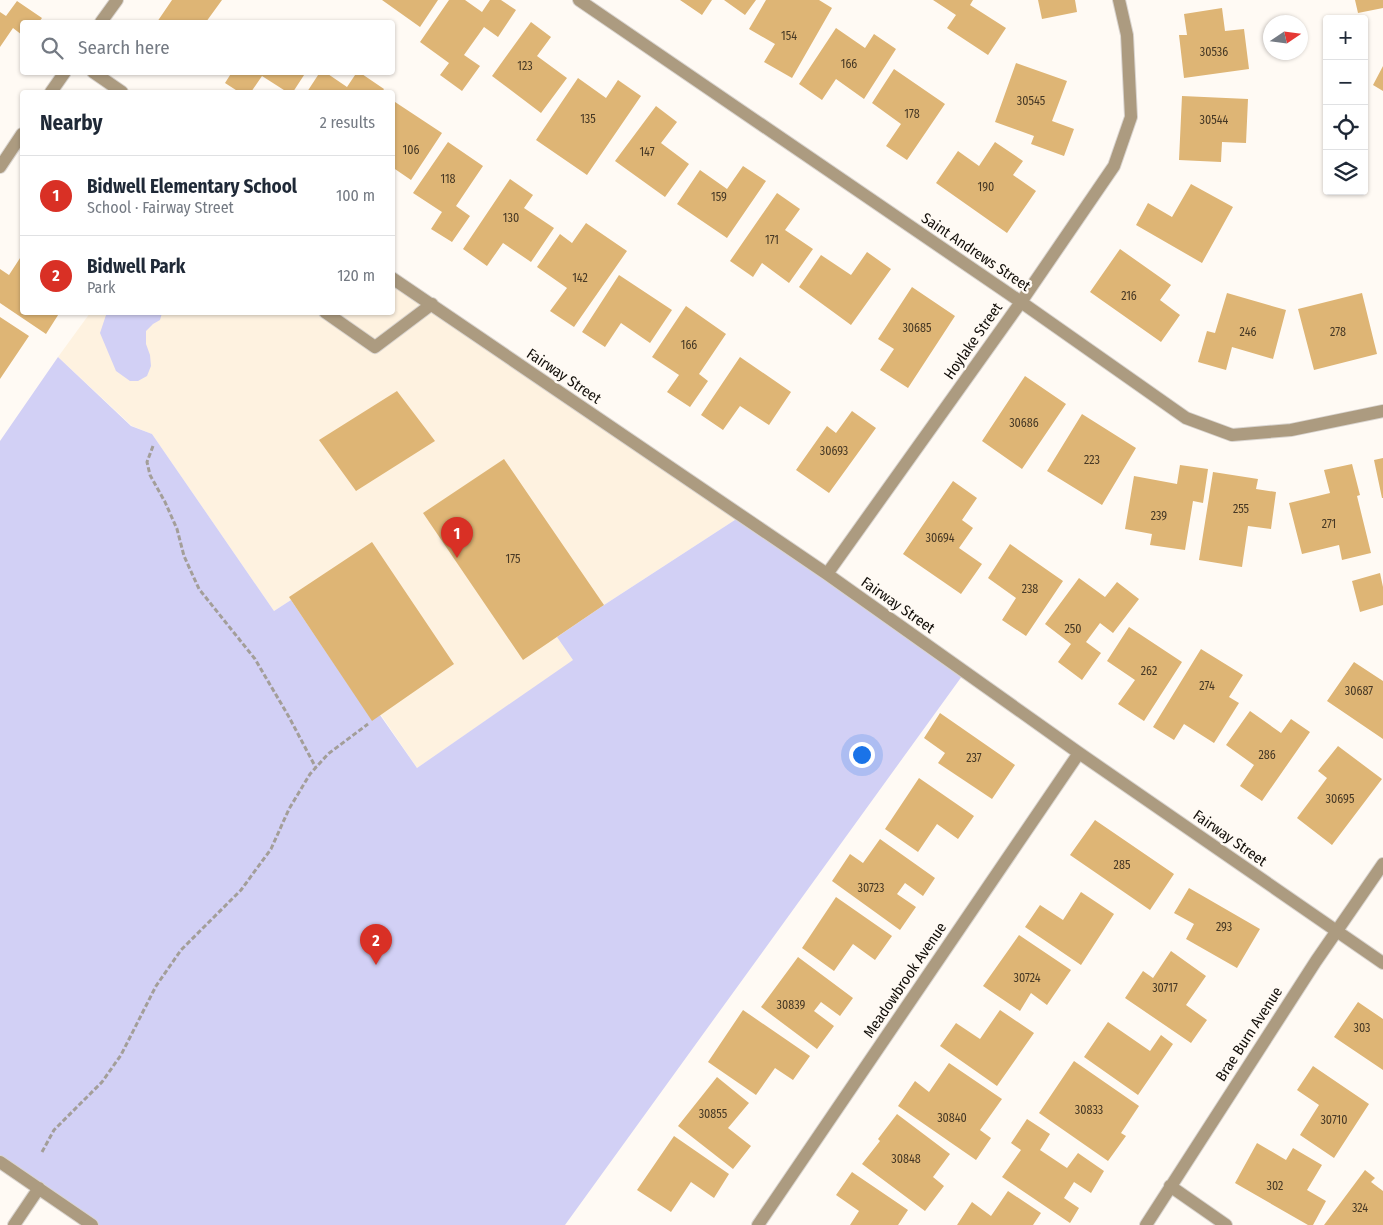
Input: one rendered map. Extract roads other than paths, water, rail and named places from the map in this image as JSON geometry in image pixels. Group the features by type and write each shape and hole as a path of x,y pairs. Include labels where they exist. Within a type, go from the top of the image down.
{"street":[{"path":"102,20 117,0"},
{"name":"Saint Andrews Street","path":"578,0 1021,302 1186,418 1232,435 1291,430 1383,411"},
{"name":"Hoylake Street","path":"827,574 1021,302 1114,166 1132,117 1127,35 1119,0"},
{"path":"53,90 63,75"},
{"path":"96,75 119,90"},
{"path":"0,167 20,137"},
{"name":"Fairway Street","path":"395,280 827,574 1079,754 1383,963"},
{"path":"329,315 375,346 432,304"},
{"name":"Meadowbrook Avenue","path":"758,1225 1079,754"},
{"name":"Brae Burn Avenue","path":"1146,1225 1336,930 1383,864"},
{"path":"0,1162 92,1225"},
{"path":"1170,1186 1226,1225"},
{"path":"14,1225 39,1188"}],"place":[{"name":"Bidwell Elementary School","path":"457,558"},
{"name":"Bidwell Park","path":"376,965"}]}
